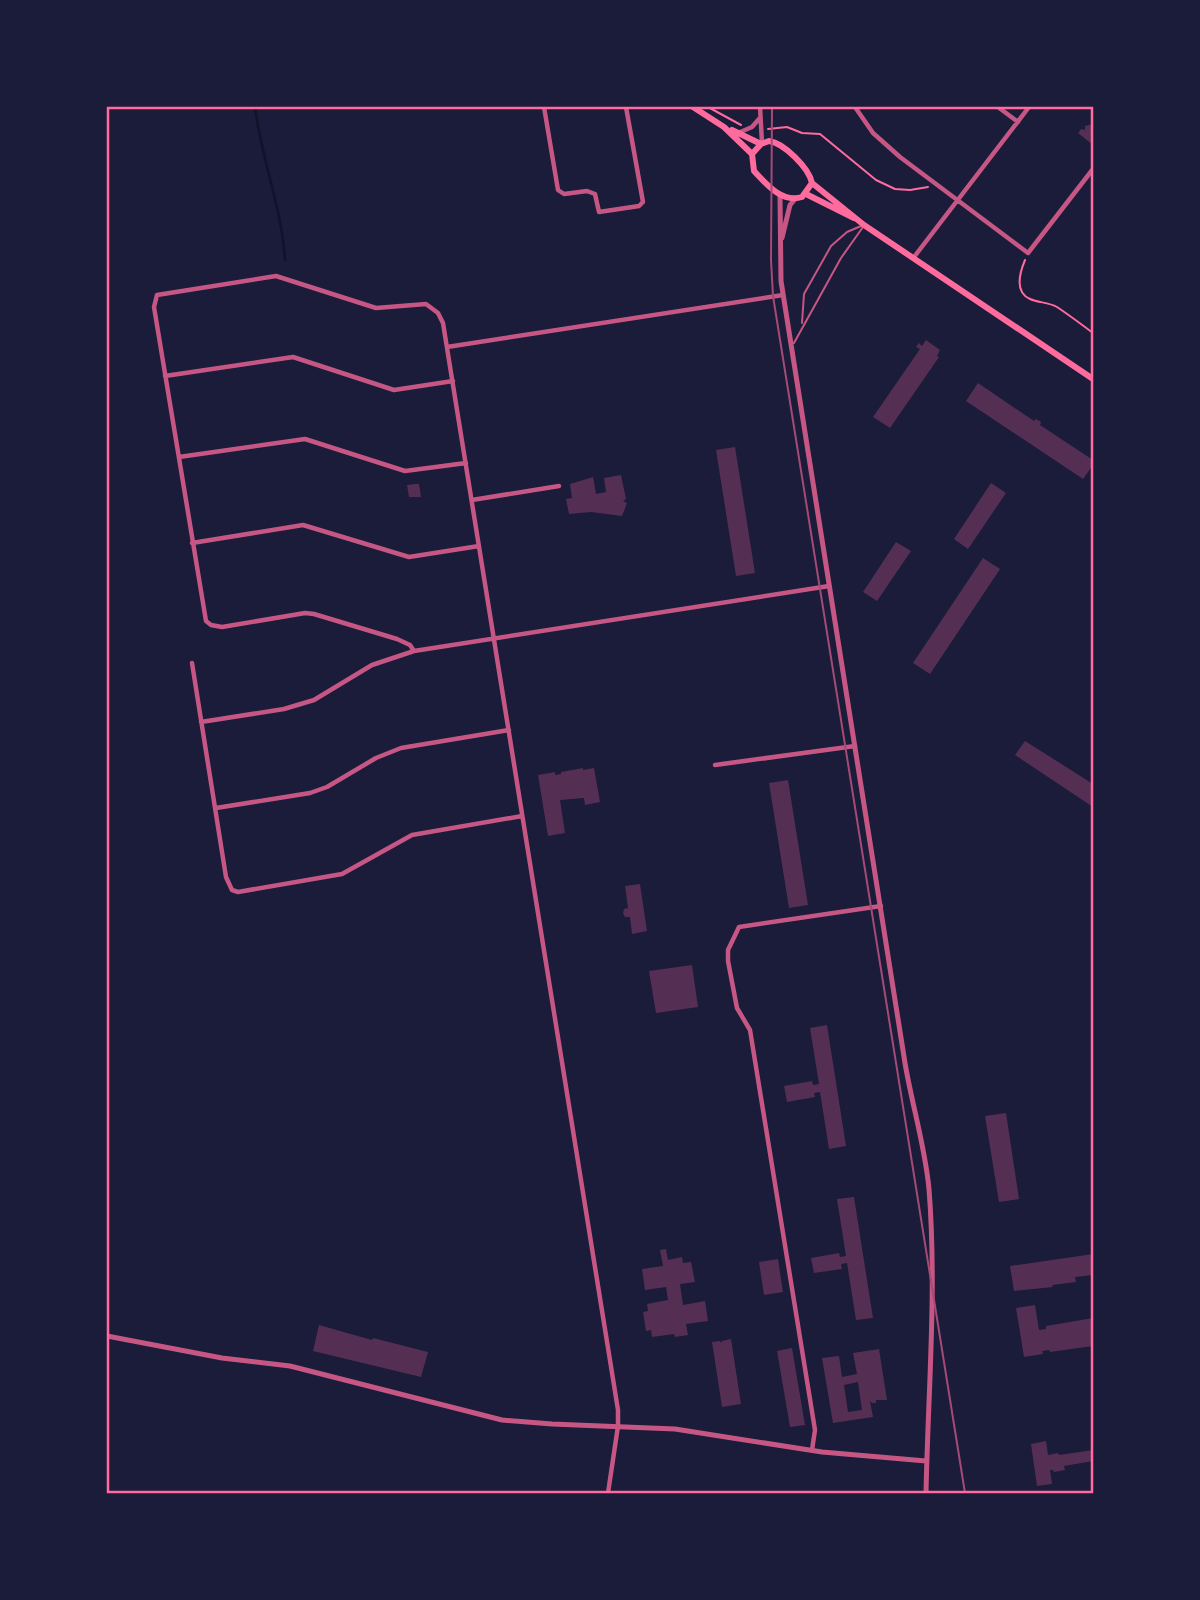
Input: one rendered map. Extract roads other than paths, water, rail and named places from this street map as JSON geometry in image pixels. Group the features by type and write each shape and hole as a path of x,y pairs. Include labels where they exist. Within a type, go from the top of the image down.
{"main road":[{"path":"693,107 738,133 764,143 776,142 805,166 812,183 864,225 1093,379"},
{"path":"724,127 752,154 754,171 780,196 795,199 806,194 812,183"},
{"path":"752,154 764,143"},
{"path":"806,194 856,218"}],"street":[{"path":"544,107 558,190 564,194 587,191 596,194 599,212 639,206 642,202 626,107"},
{"path":"760,107 764,143"},
{"path":"855,107 873,133 900,157 1028,253 1093,169"},
{"path":"998,107 1018,122"},
{"path":"914,257 1029,107"},
{"path":"738,133 748,129 760,118"},
{"path":"780,196 783,295 905,1063 928,1186 933,1293 926,1493"},
{"path":"781,242 790,205 795,199"},
{"path":"414,651 410,645 397,639 314,614 305,613 222,627 206,621 154,307 157,295 266,276 286,279 376,308 426,304 438,313 443,323 601,1294 618,1426 608,1493"},
{"path":"447,347 783,295"},
{"path":"165,376 293,357 394,390 453,381"},
{"path":"179,457 304,439 405,471 466,463"},
{"path":"472,500 559,486"},
{"path":"192,543 303,525 409,557 479,547"},
{"path":"201,722 284,709 314,701 372,665 414,651 830,586"},
{"path":"191,663 226,877 232,890 238,892 342,874 412,835 522,816"},
{"path":"216,808 310,793 327,787 376,758 401,748 509,730"},
{"path":"715,765 855,746"},
{"path":"812,1450 815,1430 750,1030 737,1008 727,950 739,927 881,906"},
{"path":"107,1336 222,1357 290,1366 502,1420 696,1431 812,1450 926,1461"}],"lane":[{"path":"802,324 804,294 831,246 847,232 864,225"},
{"path":"792,347 802,324 864,225"}],"waterway":[{"path":"255,107 280,221 285,260"}],"tram line":[{"path":"772,107 773,296 965,1493"}]}
